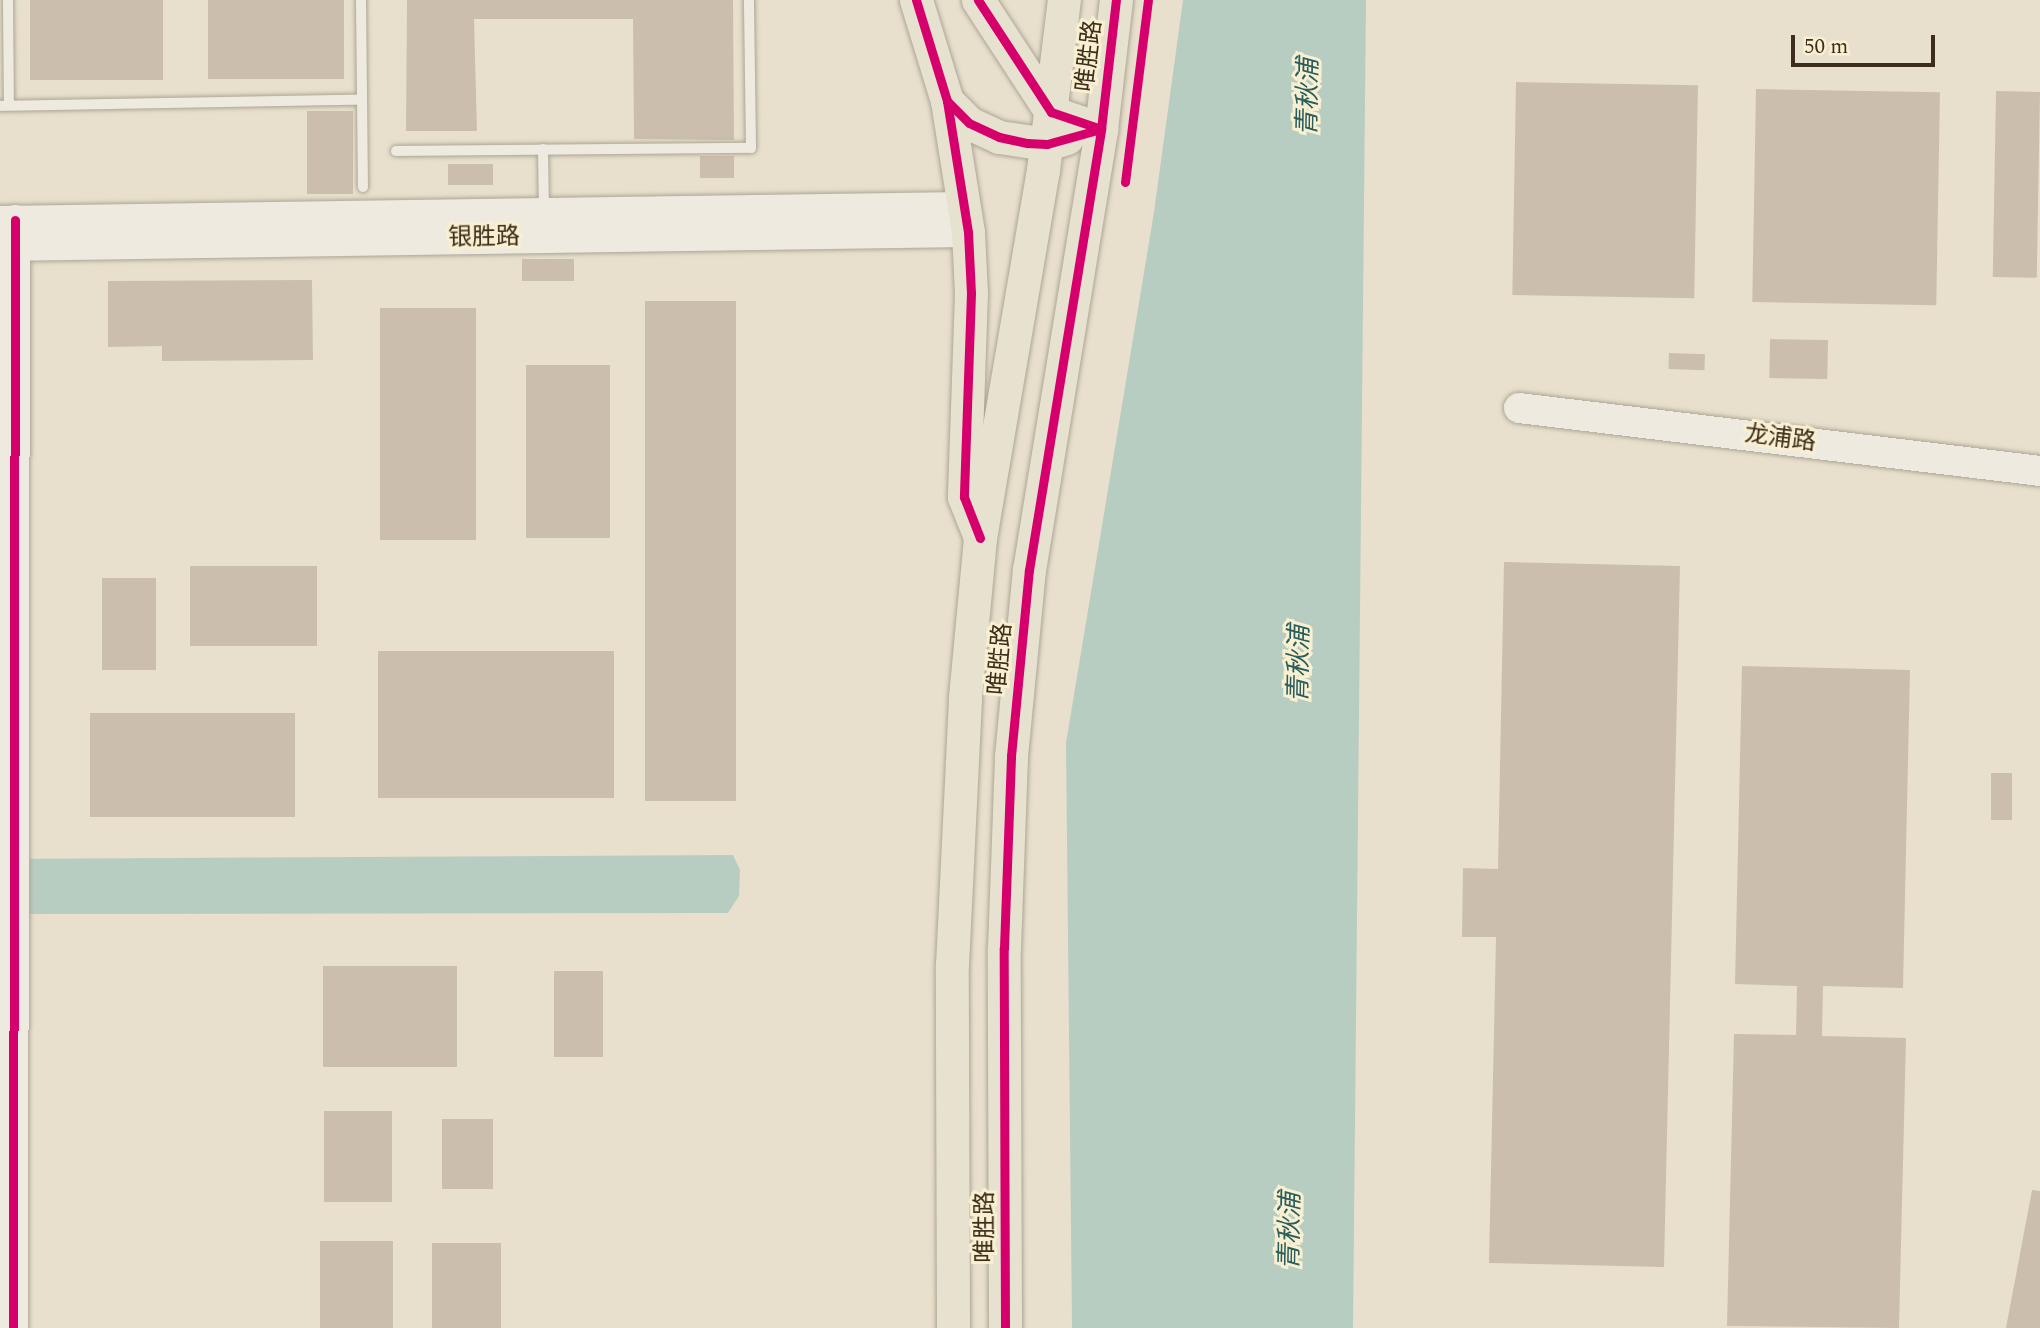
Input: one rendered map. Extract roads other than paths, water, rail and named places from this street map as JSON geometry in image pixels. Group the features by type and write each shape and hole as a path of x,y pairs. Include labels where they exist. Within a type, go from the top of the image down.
{"main road":[{"path":"916,0 947,101 967,220 971,293 964,497 980,538"},
{"path":"978,0 1051,112 1101,129"},
{"name":"唯胜路","path":"953,1328 952,965 965,697 980,538 1047,144 1064,0"},
{"name":"唯胜路","path":"1005,1328 1004,948 1011,756 1029,570 1101,129 1116,0"},
{"path":"947,101 969,123 999,137 1047,144 1101,129"}],"street":[{"name":"银胜路","path":"7,233 545,213 967,220"},
{"name":"银胜路","path":"7,233 967,220"},
{"path":"7,233 15,854 13,1328"},
{"name":"龙浦路","path":"1520,408 2040,471"}],"lane":[{"path":"8,0 5,106 361,100"},
{"path":"361,0 363,187"},
{"path":"396,151 751,148 749,0"},
{"path":"543,149 545,213"}],"water":[{"name":"青秋浦","path":"1183,0 1366,0 1353,1328 1072,1328 1066,743 1154,212"},
{"path":"733,855 740,870 739,896 728,913 0,914 0,859"}]}
